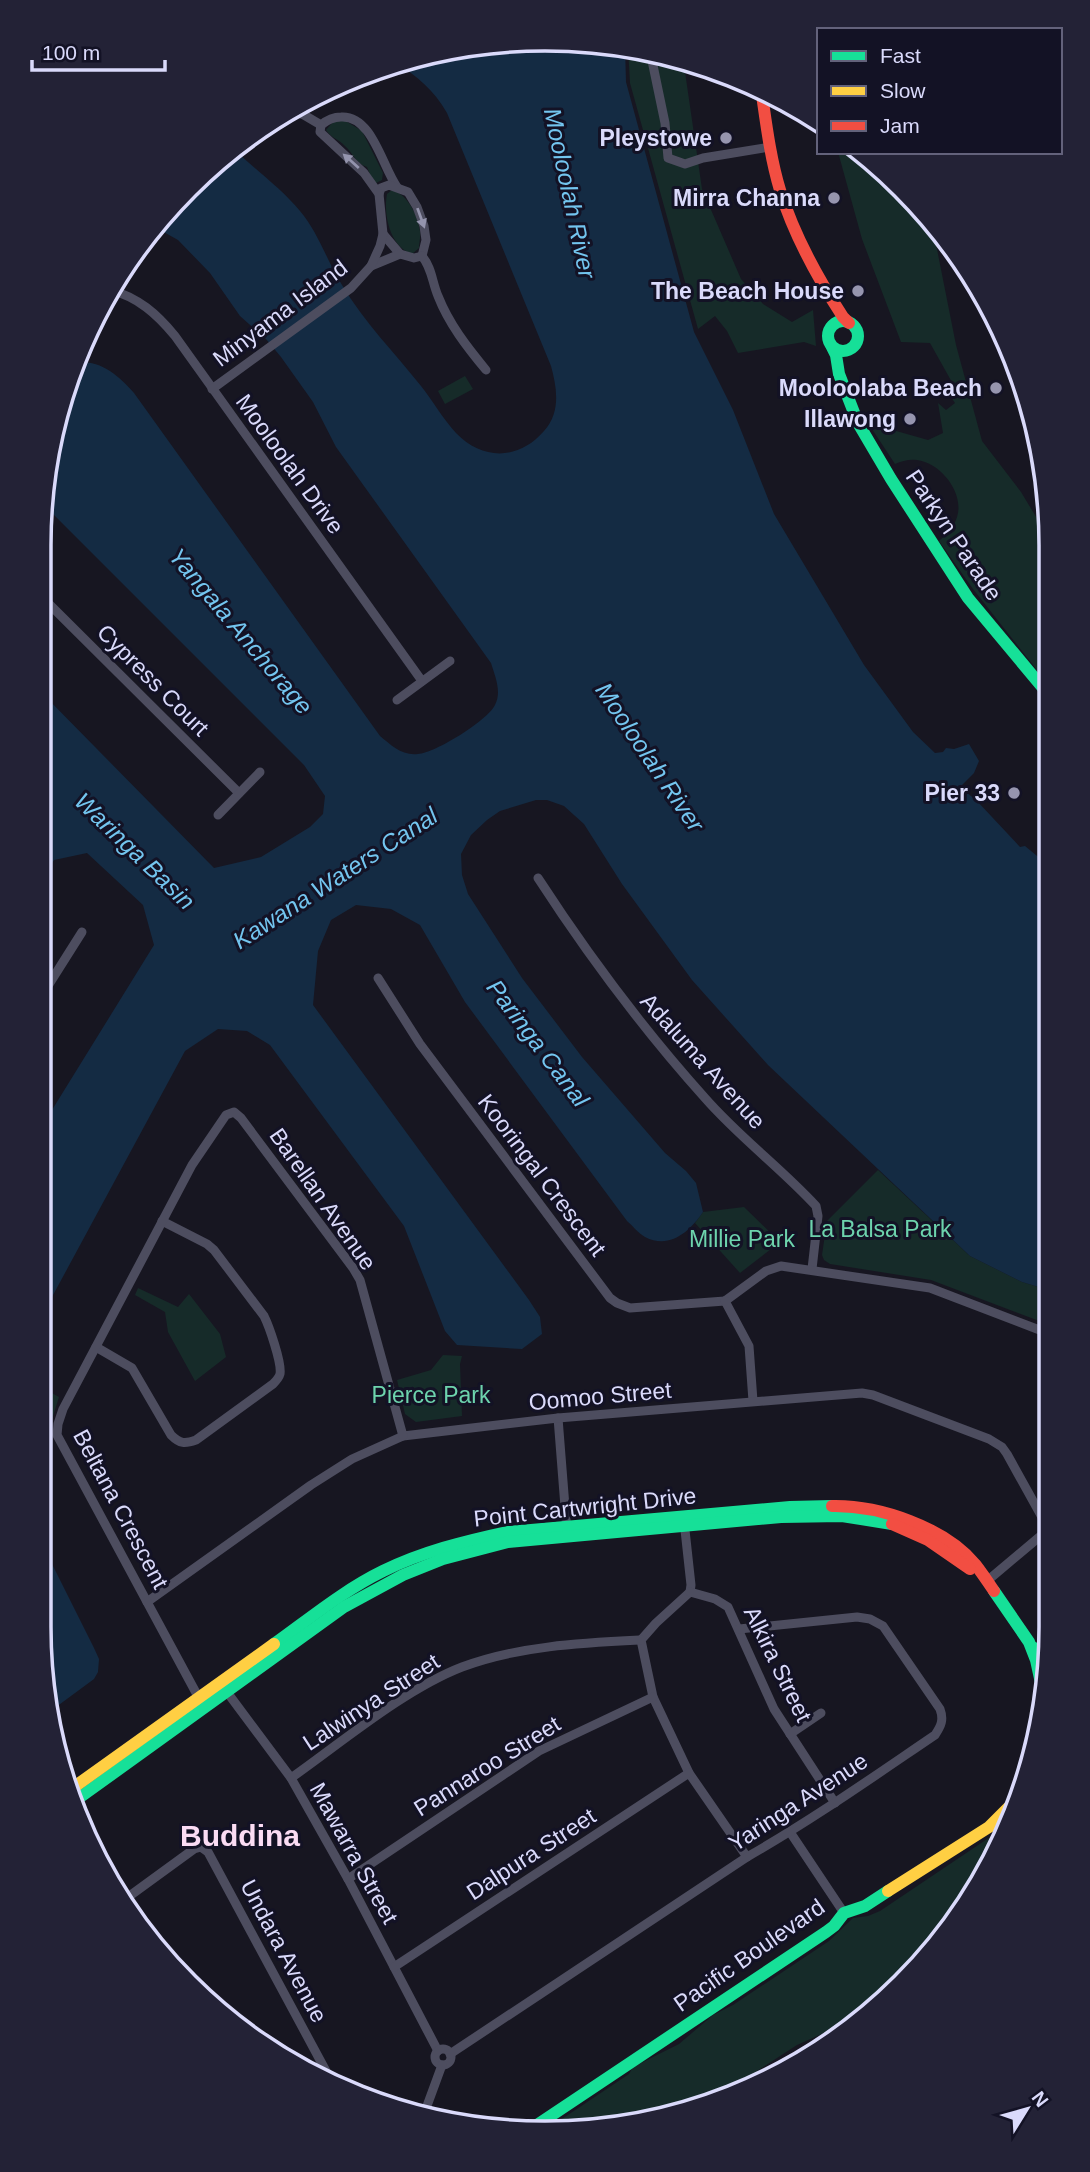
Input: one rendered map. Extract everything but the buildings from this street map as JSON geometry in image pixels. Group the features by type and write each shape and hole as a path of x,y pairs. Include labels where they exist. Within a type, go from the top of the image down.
{"street":[{"path":"652,63 665,123 668,158 685,163 770,147"},
{"path":"763,102 779,186 791,223 830,314 827,338 832,347 841,352 850,350 856,344 856,329 844,317 813,271"},
{"path":"301,115 321,125"},
{"path":"321,125 334,117 348,116 363,125 397,187"},
{"path":"321,125 320,132 365,173 379,194 383,186 389,185 408,192 424,226 426,240 422,256 429,264 438,296 463,343 486,370"},
{"name":"Minyama Island","path":"212,388 351,288 371,266 383,234 379,194"},
{"path":"383,234 400,254"},
{"name":"Minyama Island","path":"371,266 400,254 414,258 422,256"},
{"name":"Mooloolah Drive","path":"120,294 157,314 175,335 422,681"},
{"path":"829,329 838,322 849,323"},
{"name":"Parkyn Parade","path":"832,347 838,371 865,437 960,586 1039,683"},
{"name":"Parkyn Parade","path":"845,388 843,365 850,350"},
{"name":"Cypress Court","path":"51,605 239,793"},
{"path":"397,700 450,661"},
{"path":"218,815 260,772"},
{"name":"Adaluma Avenue","path":"538,878 636,1019 706,1101 816,1206 818,1216 812,1269"},
{"path":"51,981 82,932"},
{"name":"Kooringal Crescent","path":"378,978 419,1044 610,1298 630,1308 725,1301"},
{"name":"Beltana Crescent","path":"201,1703 57,1435 63,1409 192,1165 219,1122 234,1112"},
{"name":"Barellan Avenue","path":"234,1112 354,1268 360,1280 403,1436"},
{"path":"96,1347 132,1368 171,1435 178,1442 187,1444 197,1440 278,1378 280,1367 264,1316 214,1250 162,1221"},
{"path":"753,1401 749,1346 725,1301 775,1267 812,1269 930,1288 1039,1330"},
{"name":"Oomoo Street","path":"147,1602 311,1485 352,1459 403,1436 558,1418 862,1393 873,1395 989,1439 1002,1447 1039,1510"},
{"path":"558,1418 567,1531"},
{"name":"Point Cartwright Drive","path":"81,1796 338,1598 382,1571 424,1554 507,1532 567,1531 684,1521 790,1507 878,1511 920,1525 965,1555 1038,1652"},
{"path":"684,1521 690,1592 641,1640 653,1697 689,1773 747,1857"},
{"path":"987,1581 1039,1537"},
{"name":"Alkira Street","path":"690,1592 722,1602 728,1607 775,1709 835,1803"},
{"name":"Yaringa Avenue","path":"450,2054 747,1857 835,1803 935,1735 941,1726 943,1717 940,1709 883,1626 870,1619 857,1617 738,1629"},
{"name":"Point Cartwright Drive","path":"1022,1630 1032,1648 1037,1669"},
{"name":"Lalwinya Street","path":"291,1778 393,1705 459,1668 485,1659 565,1644 641,1640"},
{"name":"Mawarra Street","path":"223,1687 291,1778 348,1879 438,2051"},
{"name":"Pannaroo Street","path":"348,1879 539,1751 653,1697"},
{"name":"Point Cartwright Drive","path":"77,1785 201,1703"},
{"path":"790,1734 821,1713"},
{"name":"Dalpura Street","path":"394,1967 689,1773"},
{"name":"Pacific Boulevard","path":"543,2121 827,1931 844,1913 865,1906 980,1833 1003,1814"},
{"path":"790,1832 844,1913"},
{"name":"Undara Avenue","path":"130,1896 194,1849 201,1847 208,1852 325,2070"},
{"path":"445,2049 450,2054 448,2063 442,2065 435,2058 438,2051 445,2049"},
{"path":"427,2107 442,2065"}],"green space":[{"path":"629,58 685,71 702,189 741,279 763,304 792,322 813,310 816,346 804,342 738,353 727,331 715,316 698,329 630,83"},
{"path":"344,120 362,131 383,173 382,180 376,183 367,167 326,130 333,122"},
{"path":"839,154 847,154 871,173 917,219 936,242 956,345 982,441 1021,492 1038,521 1039,673 939,541 951,529 958,513 957,495 948,479 926,462 911,460 895,464 868,423 928,440 943,433 938,403 946,410 955,403 951,397 958,393 930,343 901,342 862,239"},
{"path":"392,190 407,201 417,218 419,248 412,254 398,244 387,220 387,194"},
{"path":"465,376 473,389 445,404 438,391"},
{"name":"La Balsa Park","path":"878,1170 970,1256 1022,1282 1039,1287 1039,1321 931,1280 830,1264 822,1255 827,1221"},
{"name":"Millie Park","path":"744,1207 780,1242 740,1273 695,1223 703,1212"},
{"path":"138,1288 178,1307 189,1294 220,1334 226,1357 195,1381 168,1332 165,1312 135,1295"},
{"name":"Pierce Park","path":"443,1355 462,1356 462,1416 416,1422 405,1414 397,1380 431,1370"},
{"path":"51,1393 59,1397 51,1423"},
{"path":"993,1835 956,1902 917,1953 871,1999 832,2029 797,2045 745,2079 704,2095 641,2112 560,2121 629,2074 633,2067 679,2044 713,2015 733,2005 829,1941 853,1918 880,1911"}],"water":[{"path":"513,52 577,52 625,57 626,82 694,332 733,410 774,514 864,665 913,732 935,753 969,744 979,761 974,773 960,787 977,801 1020,847 1025,846 1039,858 1039,1287 1022,1282 970,1256 768,1065 692,980 622,884 584,824 564,806 547,800 536,800 500,811 471,835 461,854 462,875 468,894 522,978 582,1057 665,1153 696,1183 703,1212 692,1226 678,1237 663,1241 645,1237 627,1221 465,1002 420,925 391,909 356,905 331,920 318,951 313,1005 529,1300 540,1317 542,1334 522,1349 457,1345 445,1331 404,1226 270,1045 247,1031 218,1029 185,1051 51,1299 51,1112 154,945 143,905 87,853 54,860 51,865 51,702 214,868 261,857 310,827 323,814 325,796 304,765 52,513 60,449 86,362 108,370 134,393 380,736 407,753 426,752 460,735 482,719 497,700 498,689 491,663 336,447 313,402 281,357 266,339 240,316 210,273 178,240 163,232 219,173 241,155 300,211 351,299 456,433 478,449 489,452 512,452 534,441 549,424 555,408 556,391 551,366 447,113 436,97 408,71 449,60"},
{"path":"51,1562 99,1659 98,1672 94,1679 57,1706 52,1659"}],"traffic: fast":[{"path":"843,321 854,325 858,336 854,347 843,351 832,347 828,336 832,325 843,321"},
{"path":"832,347 839,374 858,423 891,479 968,598 1039,683"},
{"path":"274,1644 341,1596 383,1571 428,1553 475,1539 507,1532 790,1507 832,1506"},
{"path":"81,1797 344,1607 403,1575 443,1559 508,1542 781,1517 842,1516 892,1524"},
{"path":"994,1591 1029,1642 1037,1666"},
{"path":"1034,1648 1038,1652"},
{"path":"543,2121 826,1932 844,1913 865,1906 888,1891"}],"traffic: slow":[{"path":"77,1785 274,1644"},
{"path":"888,1891 989,1827 1003,1813"}],"traffic: jam":[{"path":"763,102 774,165 786,207 815,271 849,323"},
{"path":"832,1506 870,1509 929,1529 962,1551 994,1591"},
{"path":"892,1524 928,1540 970,1569"}],"place":[{"name":"Pleystowe","path":"726,138"},
{"name":"Mirra Channa","path":"834,198"},
{"name":"The Beach House","path":"858,291"},
{"name":"Mooloolaba Beach","path":"996,388"},
{"name":"Illawong","path":"910,419"},
{"name":"Pier 33","path":"1014,793"}],"district":[{"name":"Buddina","path":"240,1835"}],"water label":[{"name":"Mooloolah River","path":"570,193"},
{"name":"Yangala Anchorage","path":"241,631"},
{"name":"Mooloolah River","path":"650,757"},
{"name":"Waringa Basin","path":"135,851"},
{"name":"Kawana Waters Canal","path":"335,878"},
{"name":"Paringa Canal","path":"538,1043"}]}
